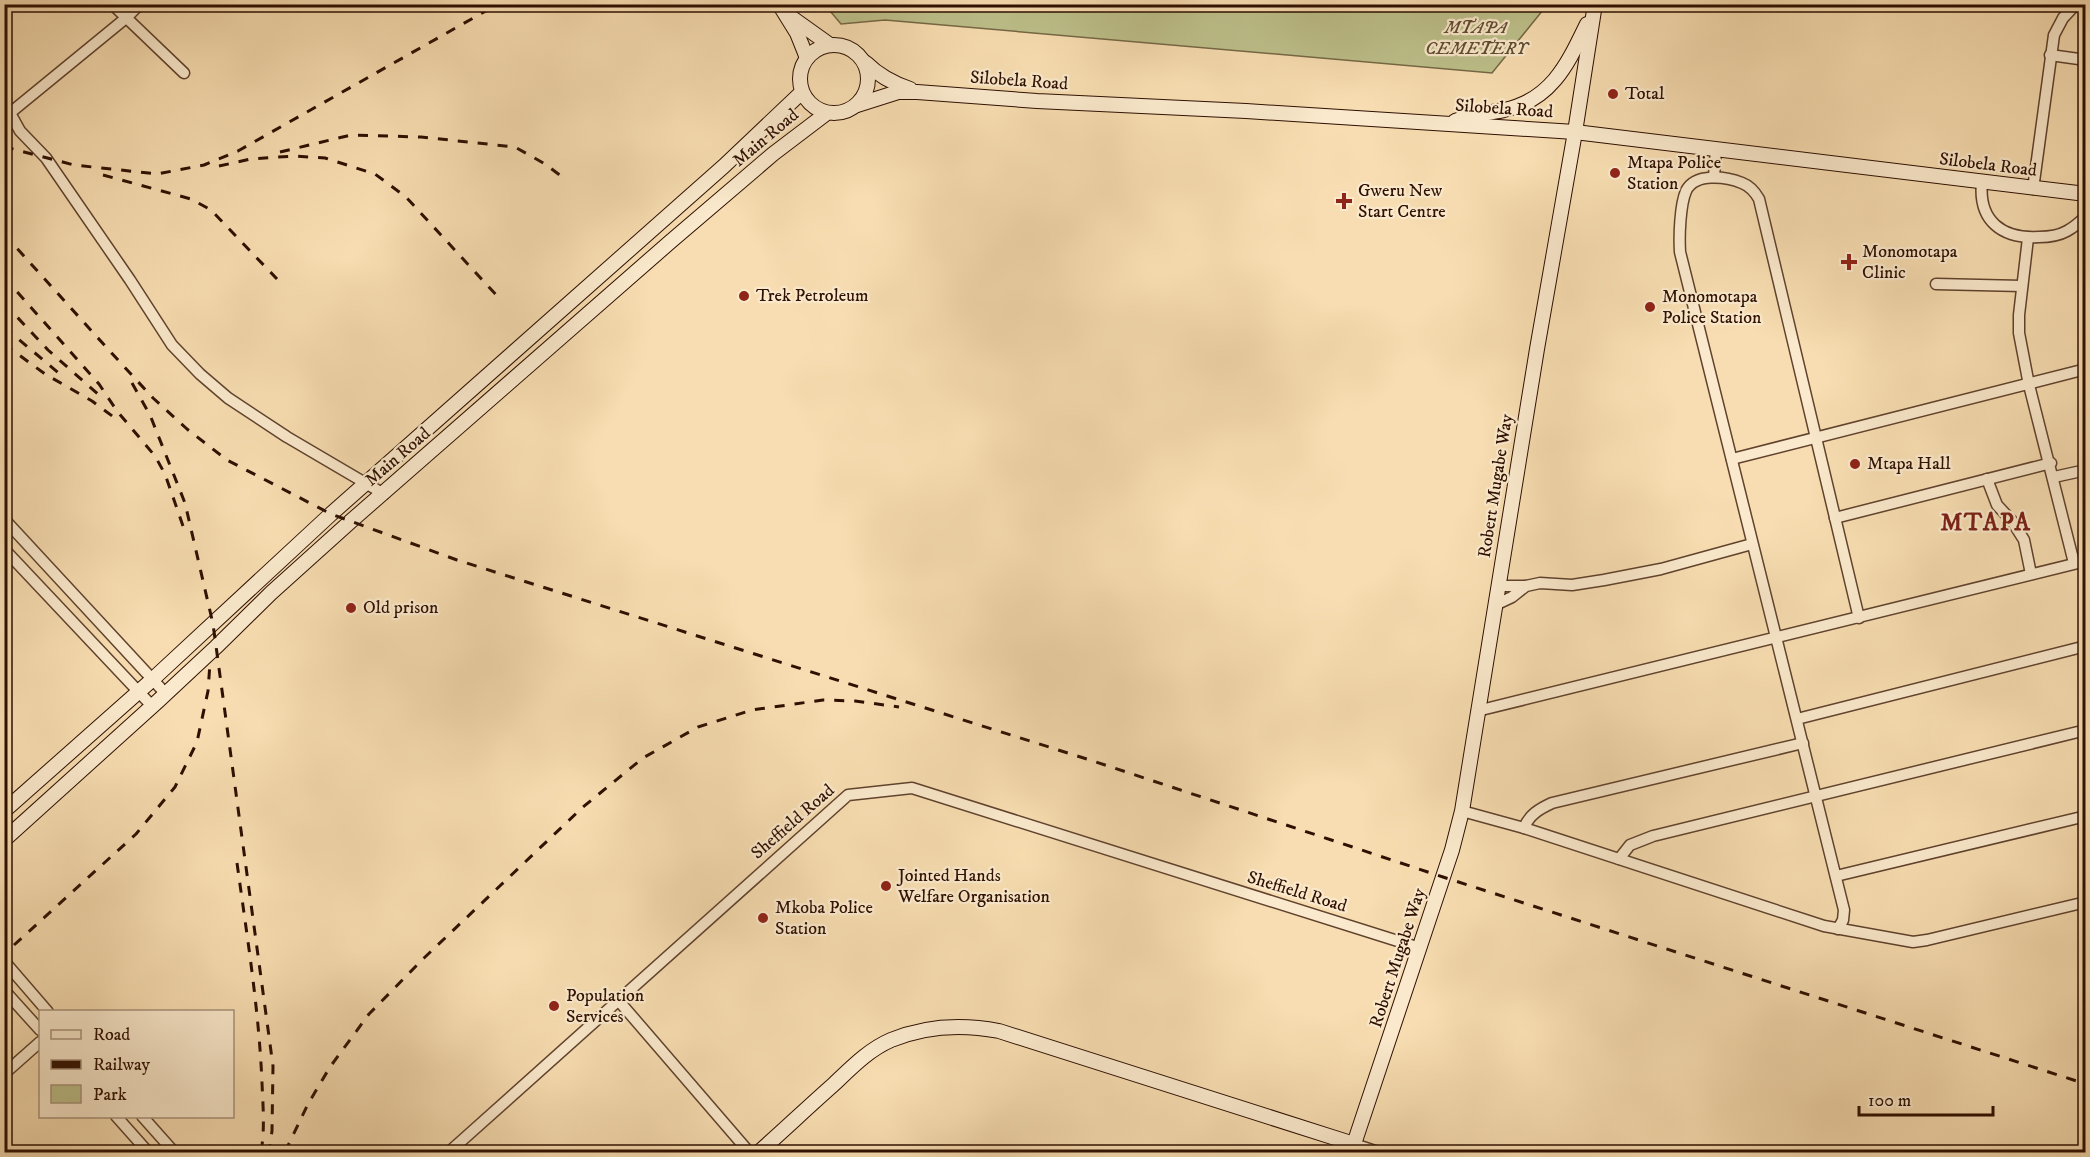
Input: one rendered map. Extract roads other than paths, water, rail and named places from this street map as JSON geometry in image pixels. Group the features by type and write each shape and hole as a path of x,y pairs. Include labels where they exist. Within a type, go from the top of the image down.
{"main road":[{"path":"1447,124 1473,115 1506,110 1535,97 1546,89 1564,70 1594,8"},
{"name":"Robert Mugabe Way","path":"1353,1148 1452,850 1462,811 1594,8"},
{"path":"783,9 830,45"},
{"path":"783,9 807,58"},
{"path":"830,45 848,48 862,59 866,66 868,83 857,105 842,112 826,113 809,103 802,92 800,80 801,69 807,58 819,48 830,45"},
{"name":"Silobela Road","path":"862,59 877,74 894,84 917,92"},
{"name":"Main Road","path":"4,811 153,679 366,484 724,166 802,92"},
{"name":"Silobela Road","path":"857,105 898,92 917,92 1575,132 2085,194"},
{"name":"Main Road","path":"4,840 166,694 271,593 670,242 773,154 826,113"},
{"path":"486,377 500,392"},
{"path":"45,775 57,791"},
{"path":"759,1152 868,1053 890,1041 912,1034 956,1026 999,1031 1353,1148"}],"street":[{"path":"112,4 184,73"},
{"path":"140,4 126,18 7,109 20,131 46,158 130,280 171,345 228,398 287,437 384,494"},
{"path":"2033,189 2050,56 2058,27 2076,4"},
{"path":"2050,56 2085,60"},
{"path":"1714,177 1716,149"},
{"path":"1838,929 1844,920 1844,910 1680,252 1687,189 1693,183 1714,177 1743,183 1753,189 1759,199 1859,618"},
{"path":"1982,182 1980,195 1983,208 1993,224 2002,230 2028,238 2052,237 2066,232 2085,216"},
{"path":"1477,711 2080,562 2054,477 2019,333 2028,238"},
{"path":"1936,284 2022,286"},
{"path":"1732,459 2030,385 2085,369"},
{"path":"1835,518 2051,463"},
{"path":"2054,477 2085,470"},
{"path":"1988,479 1997,505 2013,521 2024,540 2031,574"},
{"path":"4,519 166,694"},
{"path":"1498,586 1526,586 1540,583 1572,585 1604,580 1661,568 1752,544"},
{"path":"4,549 153,706"},
{"path":"22,568 37,555"},
{"path":"1495,605 1512,597 1526,586"},
{"path":"1797,719 2085,646"},
{"path":"1619,860 1630,845 1640,840 2085,730"},
{"path":"1524,828 1533,814 1551,803 1803,743"},
{"name":"Sheffield Road","path":"449,1152 848,795 912,788 1420,948"},
{"path":"1462,811 1524,828 1813,923 1913,942 2085,902"},
{"path":"1836,876 2085,816"},
{"path":"4,961 47,1010"},
{"path":"4,990 39,1029"},
{"path":"618,1000 749,1152"},
{"path":"4,1074 39,1043"},
{"path":"118,1118 148,1152"},
{"path":"144,1118 172,1152"},
{"path":"1353,1148 1378,1152"}],"railway":[{"path":"4,146 74,165 157,174 204,165 238,151 498,4"},
{"path":"280,152 351,135 421,137 515,147 545,164 565,179"},
{"path":"219,166 251,159 294,156 325,158 375,174 406,197 499,298"},
{"path":"103,175 191,199 211,210 277,279"},
{"path":"4,234 153,398 187,429 227,460 331,514 457,560 1090,760 1443,877 2086,1084"},
{"path":"4,277 99,384 117,411 155,456 165,474 183,526"},
{"path":"4,303 48,350 99,395"},
{"path":"4,327 61,375"},
{"path":"4,344 45,374 92,401 119,421"},
{"path":"132,383 150,415 185,503 213,624 273,1066 272,1131 269,1152"},
{"path":"14,945 136,834 175,787 197,742 208,691 210,663"},
{"path":"285,1152 308,1104 330,1067 369,1014 424,958 583,807 643,758 698,727 752,710 823,700 855,701 899,707"},
{"path":"237,863 258,1028 263,1118 261,1152"}],"place":[{"name":"Total","path":"1613,94"},
{"name":"Mtapa Police Station","path":"1615,173"},
{"name":"Gweru New Start Centre","path":"1344,201"},
{"name":"Monomotapa Clinic","path":"1849,262"},
{"name":"Trek Petroleum","path":"744,296"},
{"name":"Monomotapa Police Station","path":"1650,307"},
{"name":"Mtapa Hall","path":"1855,464"},
{"name":"Old prison","path":"351,608"},
{"name":"Jointed Hands Welfare Organisation","path":"886,886"},
{"name":"Mkoba Police Station","path":"763,918"},
{"name":"Population Services","path":"554,1006"}],"district":[{"name":"MTAPA","path":"1986,523"}],"park label":[{"name":"MTAPA CEMETERY","path":"1476,38"}]}
